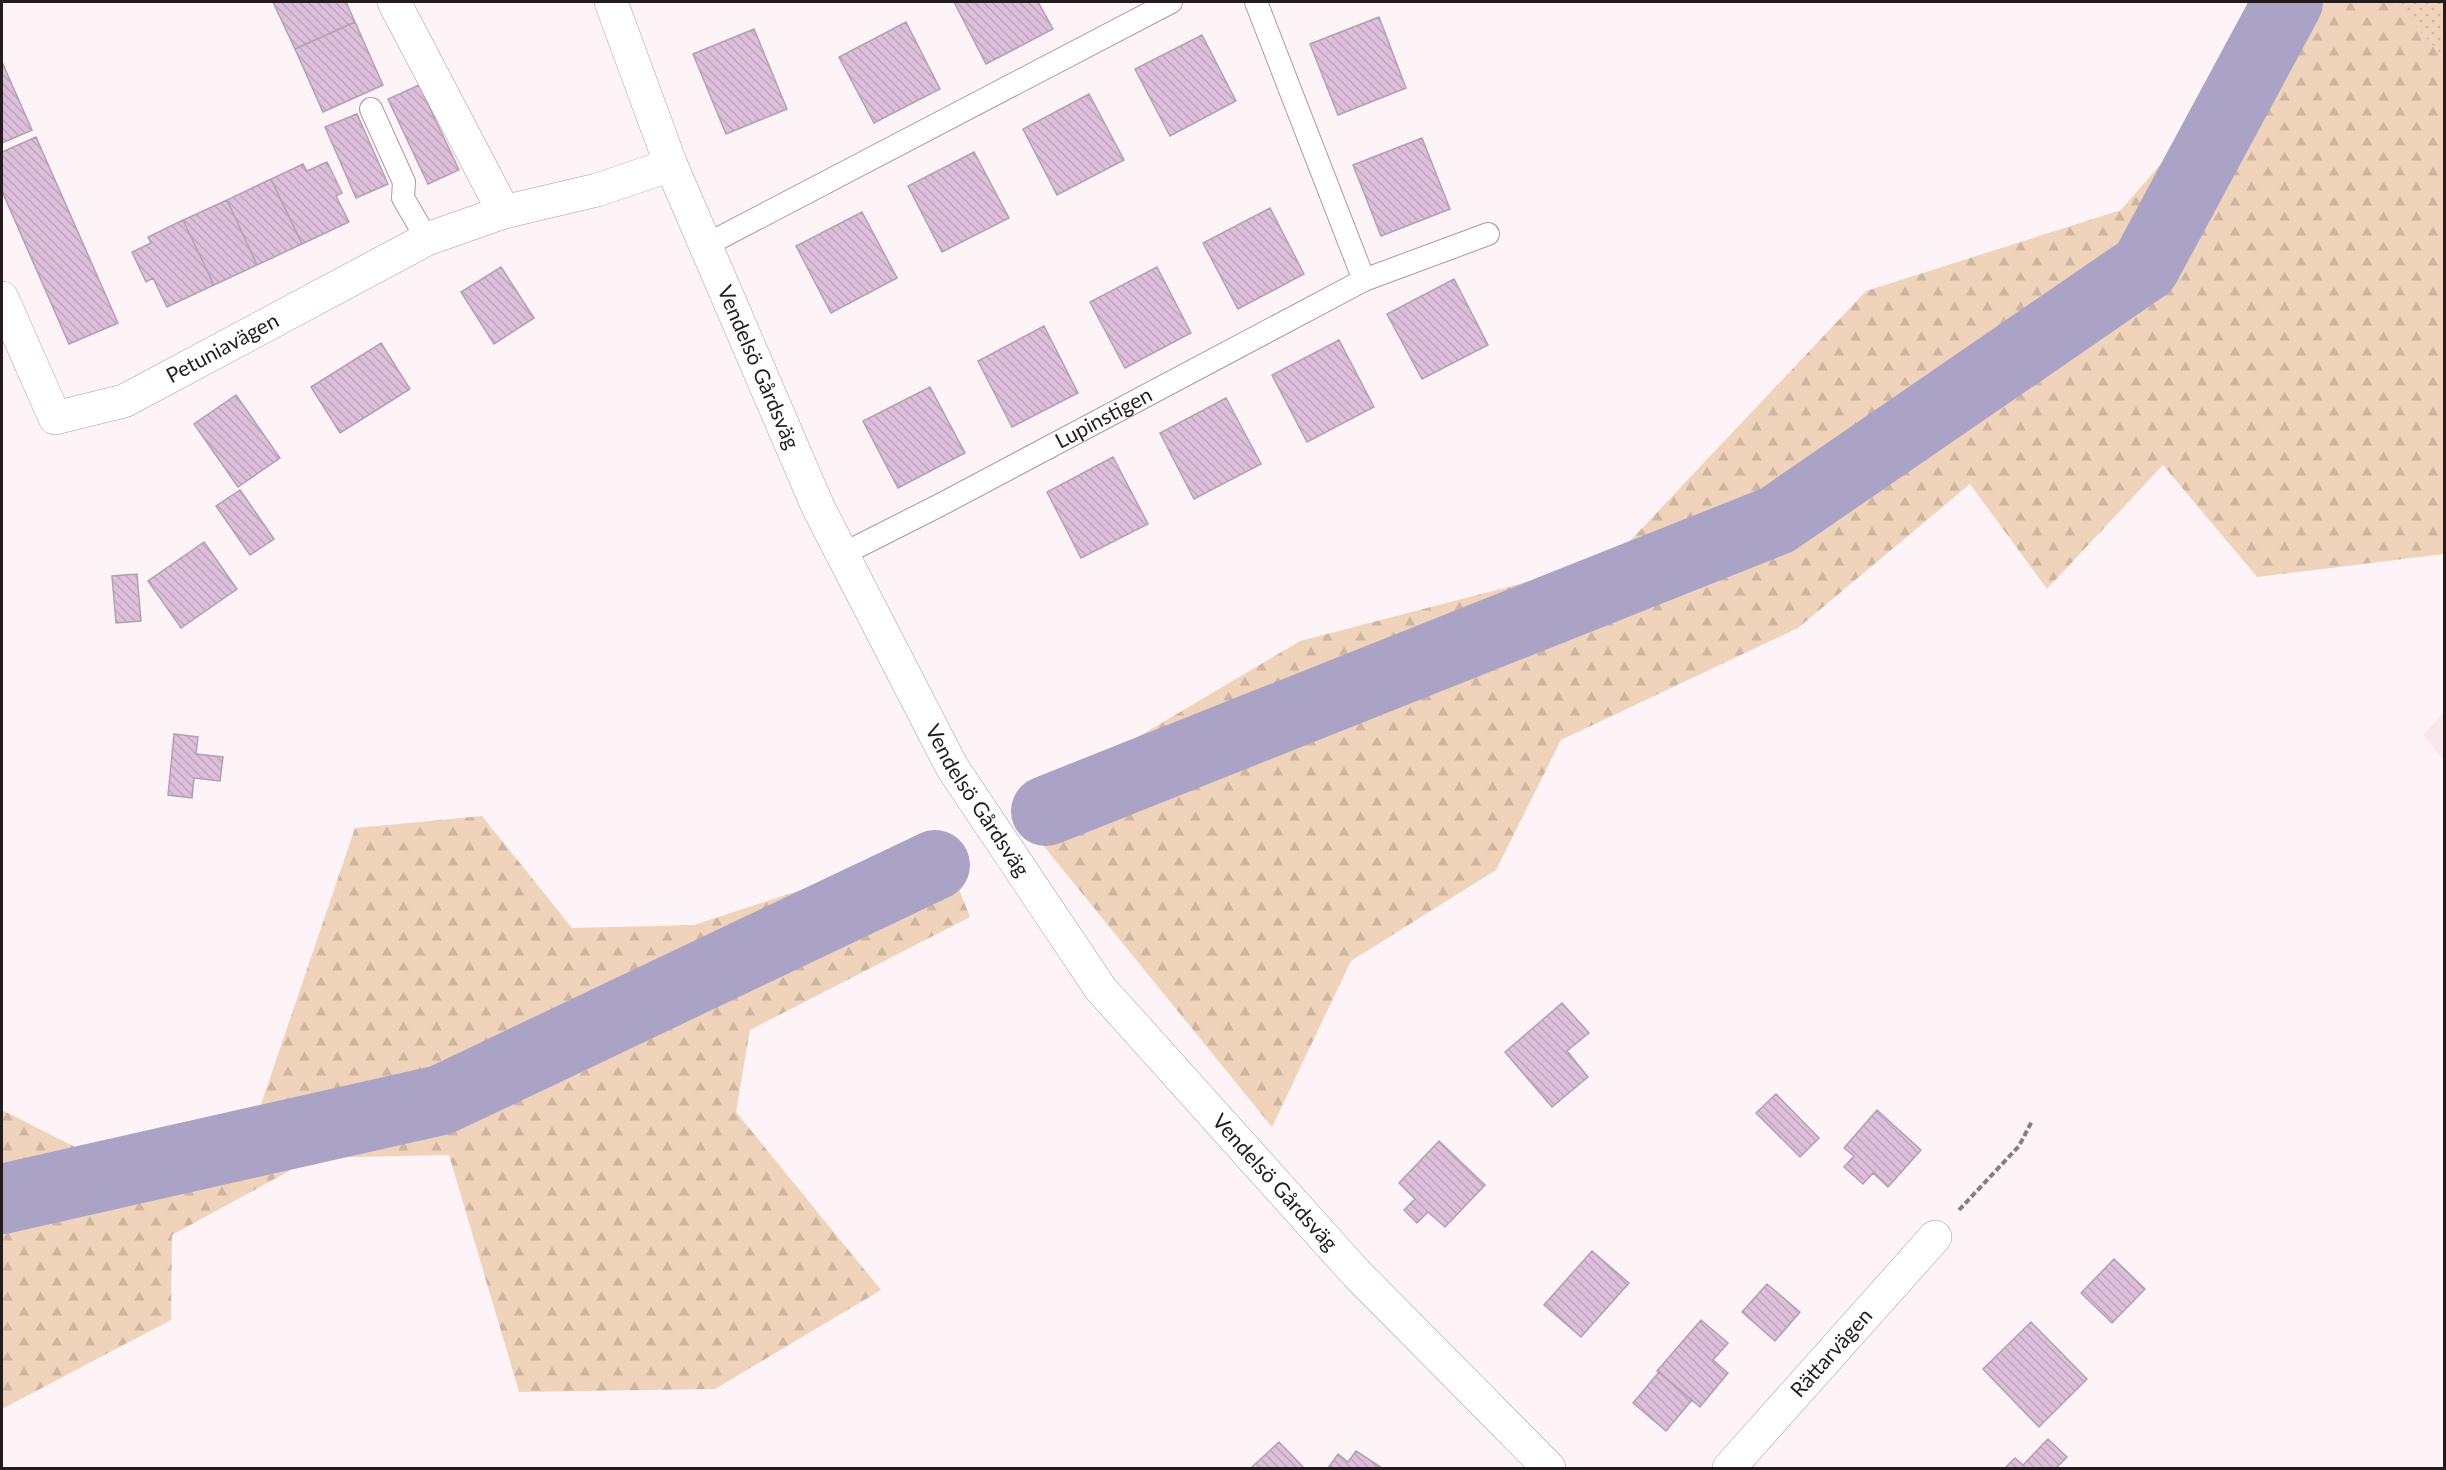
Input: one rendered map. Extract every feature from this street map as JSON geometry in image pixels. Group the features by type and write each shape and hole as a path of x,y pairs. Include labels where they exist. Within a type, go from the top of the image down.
{"street":[{"path":"394,2 504,212"},
{"name":"Vendelsö Gårdsväg","path":"611,2 671,165 818,507 952,766 1100,988 1356,1273 1549,1468"},
{"name":"Petuniavägen","path":"2,298 55,418 124,401 427,239 504,212 597,190 671,165"},
{"name":"Rättarvägen","path":"1729,1468 1935,1237"}],"lane":[{"path":"706,245 1171,2"},
{"path":"1256,2 1364,280"},
{"path":"370,109 404,182 403,198 427,239"},
{"name":"Lupinstigen","path":"843,554 951,500 1364,280 1488,234"}],"path":[{"path":"1935,1237 2019,1146 2032,1121"}],"shaded area":[{"path":"2444,712 2444,760 2423,735"}],"green space":[{"path":"2300,2 2393,2 2444,58 2444,554 2257,577 2163,465 2047,589 1970,484 1798,628 1561,740 1496,870 1351,961 1272,1127 1042,844 1094,763 1300,641 1612,560 1866,291 2121,210"},
{"path":"2393,2 2444,2 2444,58"},
{"path":"482,816 572,928 694,925 941,844 970,917 750,1030 736,1112 881,1290 715,1389 519,1392 449,1155 313,1158 172,1235 171,1320 2,1409 2,1110 91,1155 254,1125 355,828"}],"building":[{"path":"273,2 346,2 355,22 295,49"},
{"path":"954,2 1038,2 1053,29 986,64"},
{"path":"1379,17 1406,88 1338,115 1310,44"},
{"path":"355,22 383,85 323,112 295,49"},
{"path":"906,22 940,89 874,123 839,57"},
{"path":"754,29 787,109 726,134 693,54"},
{"path":"1202,35 1236,101 1170,136 1135,69"},
{"path":"2,62 32,130 2,143"},
{"path":"419,85 459,170 428,184 388,99"},
{"path":"1089,94 1124,160 1057,195 1023,129"},
{"path":"357,114 388,184 356,198 325,127"},
{"path":"36,137 118,323 69,344 2,191 2,152"},
{"path":"1422,138 1450,209 1381,236 1353,165"},
{"path":"974,152 1009,218 942,252 908,186"},
{"path":"327,162 342,193 336,196 349,222 302,244 271,179 303,164 307,171"},
{"path":"271,179 302,244 257,265 227,200"},
{"path":"227,200 257,265 214,285 183,220"},
{"path":"1270,208 1304,274 1238,309 1203,243"},
{"path":"862,212 897,278 831,313 796,246"},
{"path":"183,220 214,285 167,307 153,278 146,282 132,252 151,243 148,237"},
{"path":"501,267 534,318 494,344 461,292"},
{"path":"1157,267 1191,333 1125,368 1090,302"},
{"path":"1454,279 1488,345 1422,379 1387,314"},
{"path":"1044,326 1078,393 1012,427 978,361"},
{"path":"1339,340 1374,407 1307,442 1272,375"},
{"path":"381,343 410,389 340,433 311,387"},
{"path":"930,387 965,453 898,488 863,421"},
{"path":"236,395 280,458 238,487 194,424"},
{"path":"1226,398 1261,464 1194,499 1160,433"},
{"path":"1113,457 1148,524 1081,558 1047,492"},
{"path":"240,490 274,539 250,555 216,506"},
{"path":"204,542 237,589 181,628 148,581"},
{"path":"137,574 141,621 116,623 112,576"},
{"path":"174,734 198,737 196,754 223,757 220,781 194,778 192,798 168,795"},
{"path":"1562,1003 1589,1033 1567,1051 1588,1077 1552,1107 1505,1052"},
{"path":"1776,1094 1819,1138 1800,1157 1756,1113"},
{"path":"1877,1110 1921,1150 1888,1187 1873,1173 1863,1184 1844,1167 1854,1156 1844,1148"},
{"path":"1439,1141 1485,1185 1445,1227 1428,1212 1417,1223 1404,1210 1415,1199 1399,1183"},
{"path":"1592,1251 1629,1283 1581,1337 1544,1305"},
{"path":"2114,1259 2145,1289 2112,1323 2081,1293"},
{"path":"1767,1284 1800,1312 1775,1341 1742,1312"},
{"path":"1701,1320 1728,1343 1713,1360 1728,1373 1700,1407 1657,1371"},
{"path":"2031,1322 2087,1379 2039,1427 1983,1369"},
{"path":"1659,1372 1692,1400 1666,1431 1633,1403"},
{"path":"2048,1439 2067,1457 2056,1468 2005,1468 2015,1458 2023,1465"},
{"path":"1279,1442 1304,1468 1251,1468"},
{"path":"1356,1451 1382,1468 1328,1468 1338,1454 1348,1462"}],"waterway":[{"path":"1046,811 1777,520 2145,267 2288,2"},
{"path":"2,1199 441,1100 935,865"}]}
